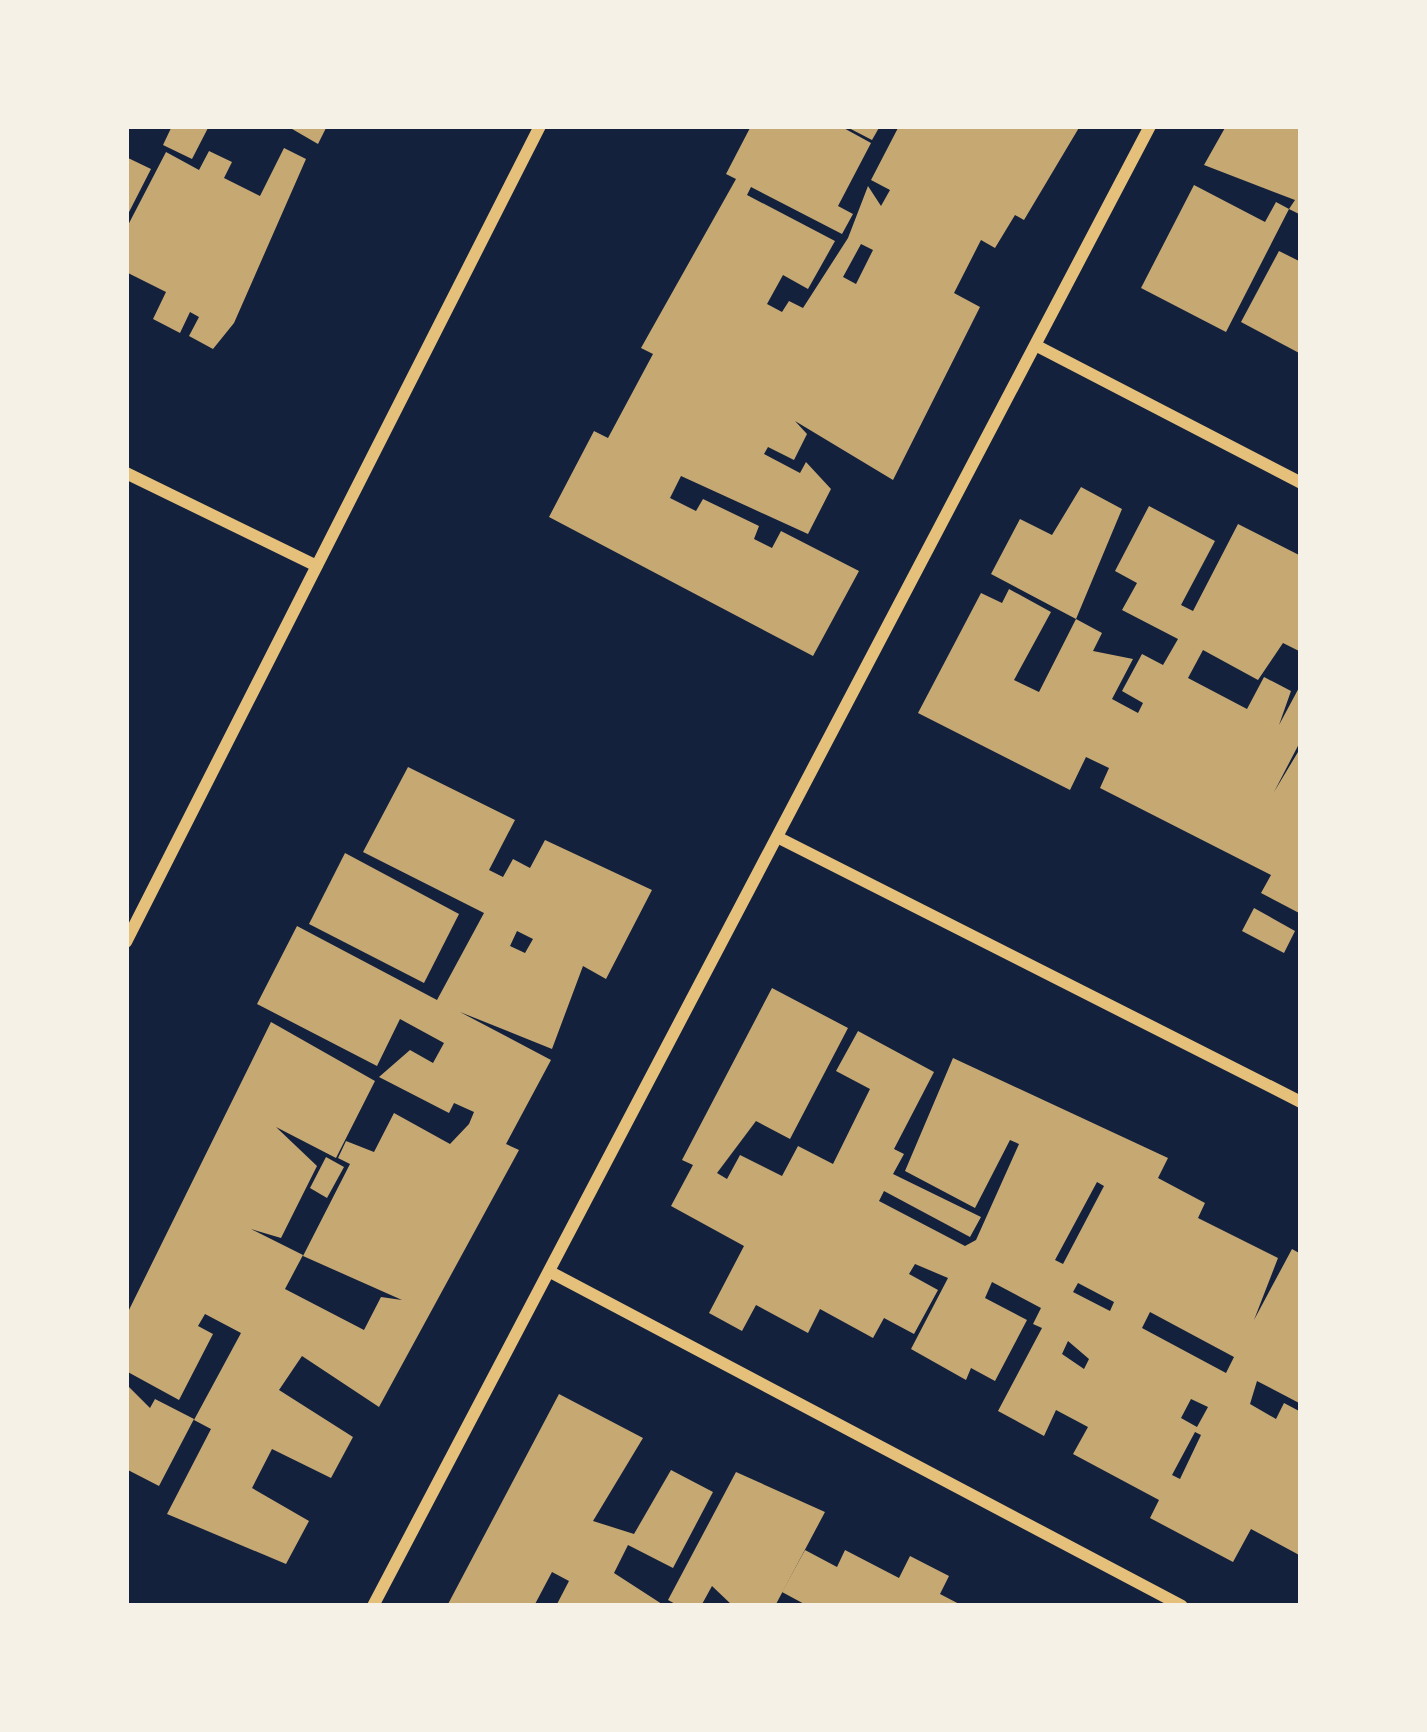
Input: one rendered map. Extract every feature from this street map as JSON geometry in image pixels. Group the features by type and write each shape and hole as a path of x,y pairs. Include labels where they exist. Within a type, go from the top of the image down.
{"street":[{"path":"126,942 540,126"},
{"path":"373,1606 554,1274 1150,126"},
{"path":"1037,346 1301,483"},
{"path":"126,473 317,566"},
{"path":"779,838 1301,1102"},
{"path":"554,1274 1182,1606"}],"building":[{"path":"172,126 209,126 192,159 163,145"},
{"path":"287,126 327,126 318,144"},
{"path":"751,126 840,126 871,143 838,206 853,214 842,234 751,187 747,195 835,241 808,289 783,275 767,304 782,312 789,301 803,308 848,238 868,186 881,206 890,190 871,180 899,126 1080,126 1024,220 1015,215 995,248 981,240 954,293 980,307 893,480 795,421 807,434 794,460 768,447 764,454 800,473 806,462 831,489 808,534 681,476 670,498 696,511 703,499 759,526 754,539 772,548 781,531 859,571 813,656 549,517 594,431 608,438 653,354 641,348 736,179 726,174","holes":["861,244 873,250 856,284 843,277"]},
{"path":"845,126 880,126 872,140"},
{"path":"1226,126 1301,126 1301,215 1289,209 1295,200 1204,165"},
{"path":"284,148 306,159 234,323 213,349 189,336 199,317 190,312 180,333 153,319 166,292 126,272 126,229 166,152 199,170 209,151 232,162 224,178 260,196"},
{"path":"126,157 151,169 126,218"},
{"path":"1194,185 1265,222 1276,202 1289,209 1226,332 1141,288"},
{"path":"1279,251 1301,262 1301,354 1241,322"},
{"path":"1081,487 1122,509 1076,619 991,574 1020,519 1052,535"},
{"path":"1149,506 1215,541 1181,605 1193,611 1238,524 1301,556 1301,652 1283,643 1258,680 1203,650 1188,678 1247,709 1264,677 1291,691 1279,725 1301,684 1301,740 1274,792 1301,747 1301,914 1261,893 1271,875 1100,788 1109,768 1086,757 1070,790 918,713 981,593 1002,603 1009,589 1051,612 1014,680 1039,692 1076,619 1102,633 1093,651 1133,659 1112,699 1138,713 1143,703 1122,691 1142,654 1163,665 1178,639 1122,610 1137,583 1115,571"},
{"path":"408,767 515,820 489,870 503,877 513,859 530,868 545,840 652,890 606,979 583,966 552,1049 460,1012 551,1060 506,1144 519,1150 379,1407 302,1356 279,1390 353,1437 331,1478 272,1449 252,1488 309,1521 286,1564 167,1514 211,1429 194,1420 241,1333 205,1314 198,1326 213,1334 179,1400 126,1371 126,1316 271,1022 375,1081 336,1158 276,1127 317,1166 281,1238 251,1229 303,1255 285,1289 364,1330 381,1297 402,1300 303,1256 350,1164 338,1158 346,1141 374,1152 394,1113 450,1144 469,1124 474,1112 454,1103 449,1113 379,1077 410,1050 433,1063 444,1043 400,1019 377,1066 257,1004 297,926 437,1000 484,913 363,852","holes":["517,931 533,939 525,953 510,946"]},
{"path":"345,853 459,914 424,983 309,924"},
{"path":"1254,908 1295,931 1284,953 1242,931"},
{"path":"772,988 848,1028 790,1139 756,1121 717,1173 727,1179 740,1155 782,1176 798,1146 833,1164 870,1089 836,1071 858,1031 934,1072 894,1149 904,1154 893,1174 981,1217 970,1237 884,1191 879,1201 965,1246 976,1240 1019,1144 1010,1140 975,1208 905,1171 953,1058 1168,1158 1158,1178 1205,1203 1198,1218 1278,1258 1254,1320 1292,1249 1301,1254 1301,1404 1257,1381 1250,1404 1276,1419 1284,1403 1301,1412 1301,1556 1251,1529 1233,1562 1150,1518 1159,1500 1073,1454 1088,1427 1056,1410 1044,1436 998,1411 1042,1328 1033,1324 1041,1308 992,1282 985,1298 1027,1320 995,1381 971,1368 966,1380 911,1349 948,1278 915,1264 909,1274 938,1290 914,1334 884,1318 873,1338 820,1309 808,1333 756,1305 742,1331 709,1313 744,1246 671,1206 693,1165 682,1160","holes":["1097,1182 1104,1186 1063,1264 1055,1260","1078,1283 1114,1302 1110,1311 1073,1292","1150,1312 1234,1357 1226,1373 1142,1328","1068,1341 1089,1359 1084,1369 1062,1354","1191,1399 1208,1407 1197,1427 1181,1418","1195,1432 1201,1435 1180,1479 1172,1475"]},
{"path":"326,1157 344,1167 327,1198 310,1188"},
{"path":"126,1384 150,1408 155,1399 194,1419 159,1486 126,1469"},
{"path":"559,1394 643,1438 593,1521 634,1534 671,1470 713,1492 673,1568 628,1545 614,1573 665,1606 556,1606 569,1581 552,1572 534,1606 447,1606"},
{"path":"736,1472 825,1512 775,1606 733,1606 712,1586 701,1606 679,1606 668,1600"},
{"path":"805,1550 837,1567 845,1550 899,1578 910,1556 949,1576 940,1594 963,1606 808,1606 782,1592"}]}
